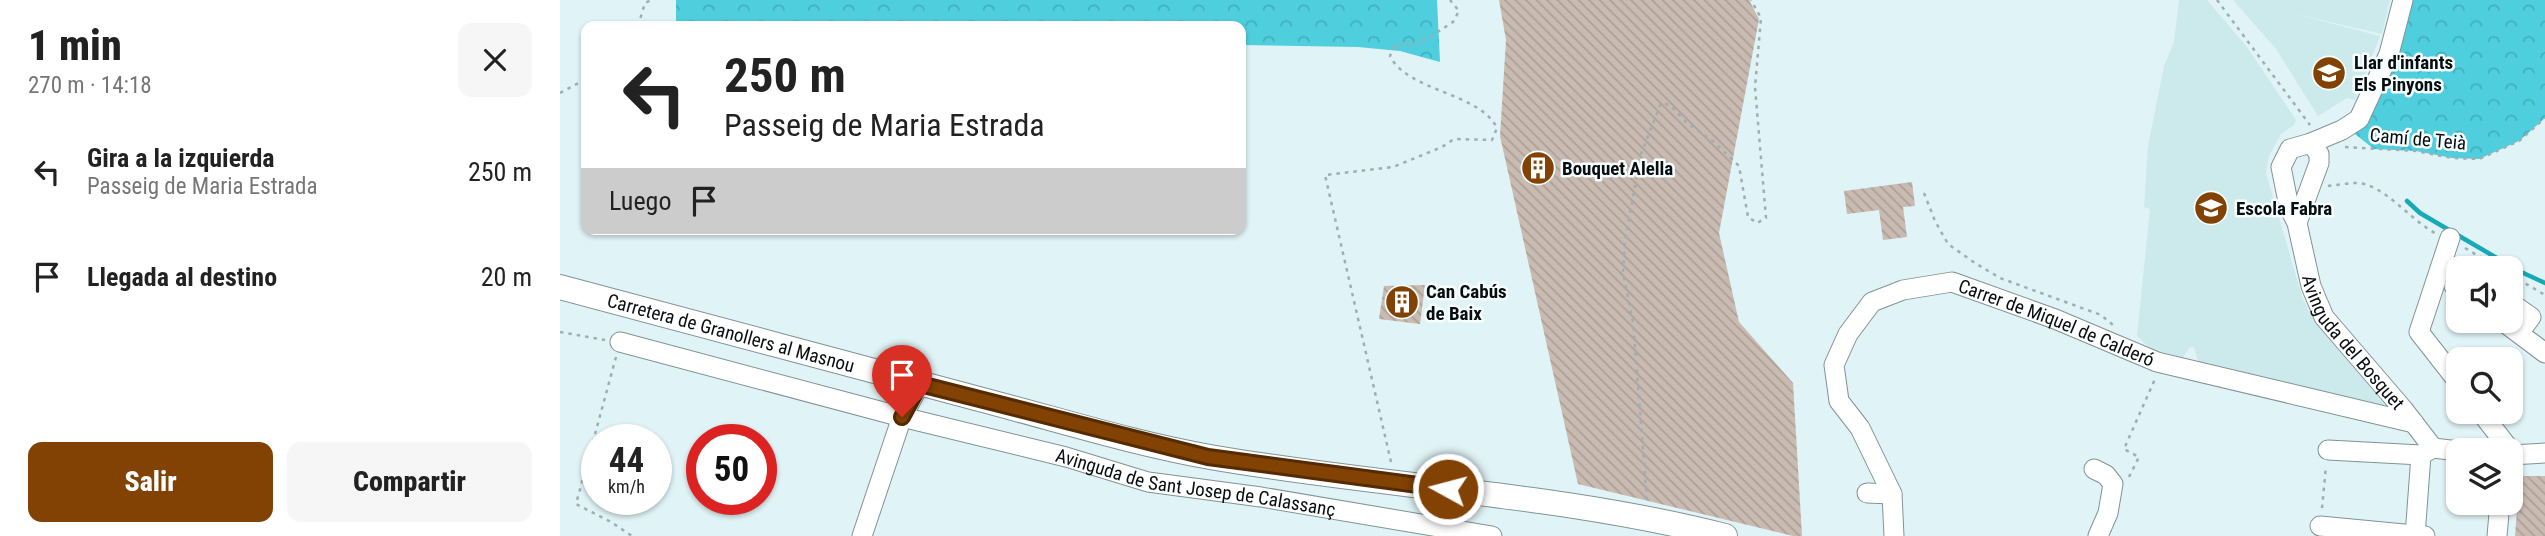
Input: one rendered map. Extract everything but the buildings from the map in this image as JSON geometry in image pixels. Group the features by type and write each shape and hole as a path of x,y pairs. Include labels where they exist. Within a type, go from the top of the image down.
{"main road":[{"name":"Carretera de Granollers al Masnou","path":"560,287 920,384 1208,457 1526,498 1648,517 1725,536"}],"street":[{"name":"Avinguda del Bosquet","path":"2403,0 2389,54 2359,119 2317,145 2290,149 2281,167 2311,286 2324,317 2414,424 2427,452"},
{"path":"2297,223 2311,188 2317,145"},
{"path":"2446,366 2419,332 2448,238"},
{"name":"Carrer de Miquel de Calderó","path":"1894,536 1892,494 1860,428 1839,401 1834,365 1848,334 1872,302 1903,290 1952,282 2055,319 2157,362 2414,424"},
{"path":"2523,311 2531,317 2523,328"},
{"path":"2519,333 2545,353"},
{"name":"Avinguda de Sant Josep de Calassanç","path":"620,342 902,417 1066,457 1149,482 1261,497 1492,536"},
{"path":"862,536 902,417 920,384"},
{"path":"2490,424 2501,438"},
{"path":"2328,450 2446,451"},
{"path":"2320,526 2418,536 2427,452"},
{"path":"2523,453 2545,453"},
{"path":"2094,469 2106,475 2113,484 2108,513 2098,536"},
{"path":"1867,493 1892,494"},
{"path":"2497,536 2499,515"}],"path":[{"path":"639,21 643,1 650,0"},
{"path":"1396,483 1325,175 1392,167 1442,147 1454,139 1492,140 1497,128 1492,118 1444,90 1413,79 1395,66 1390,56 1395,44 1414,45 1453,22 1459,11 1450,0"},
{"path":"1648,517 1633,322 1623,272 1625,241 1641,154 1661,103 1670,105 1687,123 1713,141 1739,166 1748,218 1757,223 1766,218 1755,87 1761,18 1751,0"},
{"path":"2217,0 2317,145"},
{"path":"560,93 581,82"},
{"name":"Camí de Teià","path":"2317,145 2416,151 2452,158 2479,159 2519,141 2545,118"},
{"path":"2311,188 2358,183 2382,192 2425,227 2479,256"},
{"path":"1924,193 1948,244 2000,278 2101,314 2132,341 2134,351"},
{"path":"2523,282 2545,295"},
{"path":"560,332 620,342 576,504 632,536"},
{"path":"2113,490 2126,484 2138,457 2124,449 2155,381 2157,362"},
{"path":"2320,526 2328,450"}],"shaded area":[{"name":"Escola Fabra","path":"2179,0 2207,0 2247,47 2296,120 2294,125 2281,134 2269,156 2266,173 2303,300 2315,322 2394,416 2199,365 2194,347 2190,347 2183,357 2151,349 2137,336 2150,209 2144,207 2148,146 2164,66 2174,42"},
{"name":"Llar d'infants Els Pinyons","path":"2233,0 2390,0 2382,34 2291,13 2380,36 2355,100 2347,98 2318,116 2276,49"}],"green space":[{"path":"676,0 1437,0 1440,62 1400,51 1358,47 1246,45 1246,21 676,21"},
{"path":"2403,0 2545,0 2545,118 2519,141 2479,159 2374,149 2346,127"}],"waterway":[{"path":"2407,201 2420,213 2519,271 2545,283"}],"place":[{"name":"Llar d'infants Els Pinyons","path":"2329,73"},
{"name":"Bouquet Alella","path":"1538,168"},
{"name":"Escola Fabra","path":"2211,208"},
{"name":"Can Cabús de Baix","path":"1402,302"}],"route":[{"path":"902,417 920,384 1208,457 1448,489"}]}
